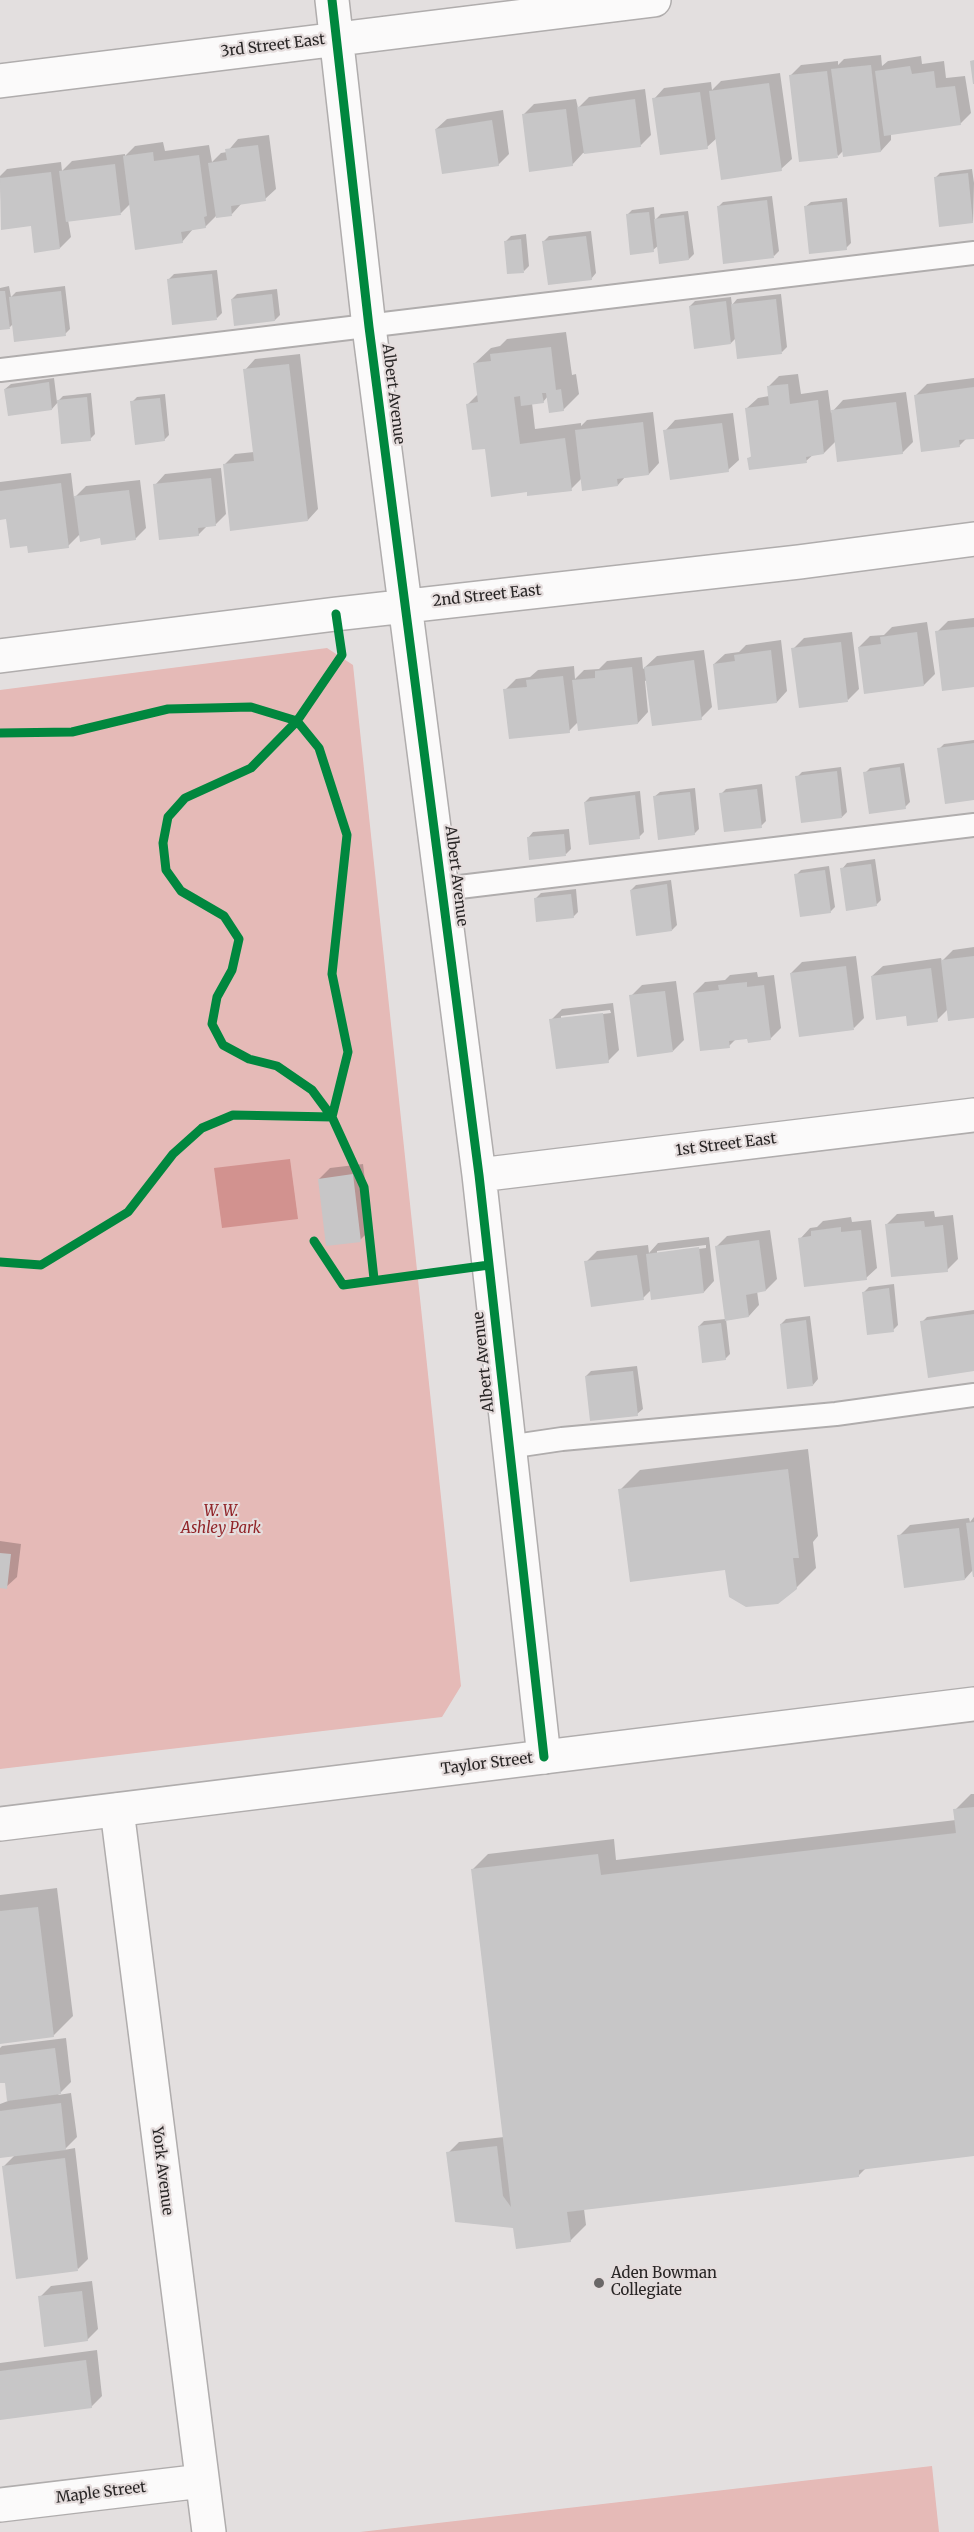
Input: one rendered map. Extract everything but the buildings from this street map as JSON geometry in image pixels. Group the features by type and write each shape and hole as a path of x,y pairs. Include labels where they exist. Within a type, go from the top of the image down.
{"street":[{"name":"Albert Avenue","path":"332,0 369,327 479,1175 544,1757"},
{"name":"3rd Street East","path":"0,81 654,0"},
{"name":"2nd Street East","path":"0,656 406,606 799,562 974,539"},
{"name":"1st Street East","path":"479,1175 974,1115"},
{"name":"Taylor Street","path":"0,1824 974,1704"},
{"name":"York Avenue","path":"117,1810 209,2532"},
{"name":"Maple Street","path":"0,2505 202,2481"}],"lane":[{"path":"0,370 974,253"},
{"path":"443,889 974,825"},
{"path":"508,1447 562,1439 836,1414 974,1395"}],"green space":[{"name":"W. W. Ashley Park","path":"327,648 353,665 461,1686 442,1717 0,1769 0,690"},
{"path":"932,2466 939,2532 360,2532"}],"shaded area":[{"path":"290,1159 298,1219 222,1228 214,1168"}],"cycle path":[{"path":"332,0 369,327 479,1175 544,1757"},
{"path":"0,733 72,732 168,709 251,707 297,721 342,655 336,614"},
{"path":"0,1262 41,1265 128,1212 173,1154 202,1128 233,1115 332,1117 312,1090 277,1066 249,1059 223,1045 212,1024 217,997 232,970 239,939 224,916 181,891 166,870 163,843 168,817 185,798 251,768 297,721 319,748 347,835 332,974 348,1052 332,1117 364,1187 374,1279"},
{"path":"314,1241 343,1285 489,1265"}],"place":[{"name":"Aden Bowman Collegiate","path":"599,2283"}]}
